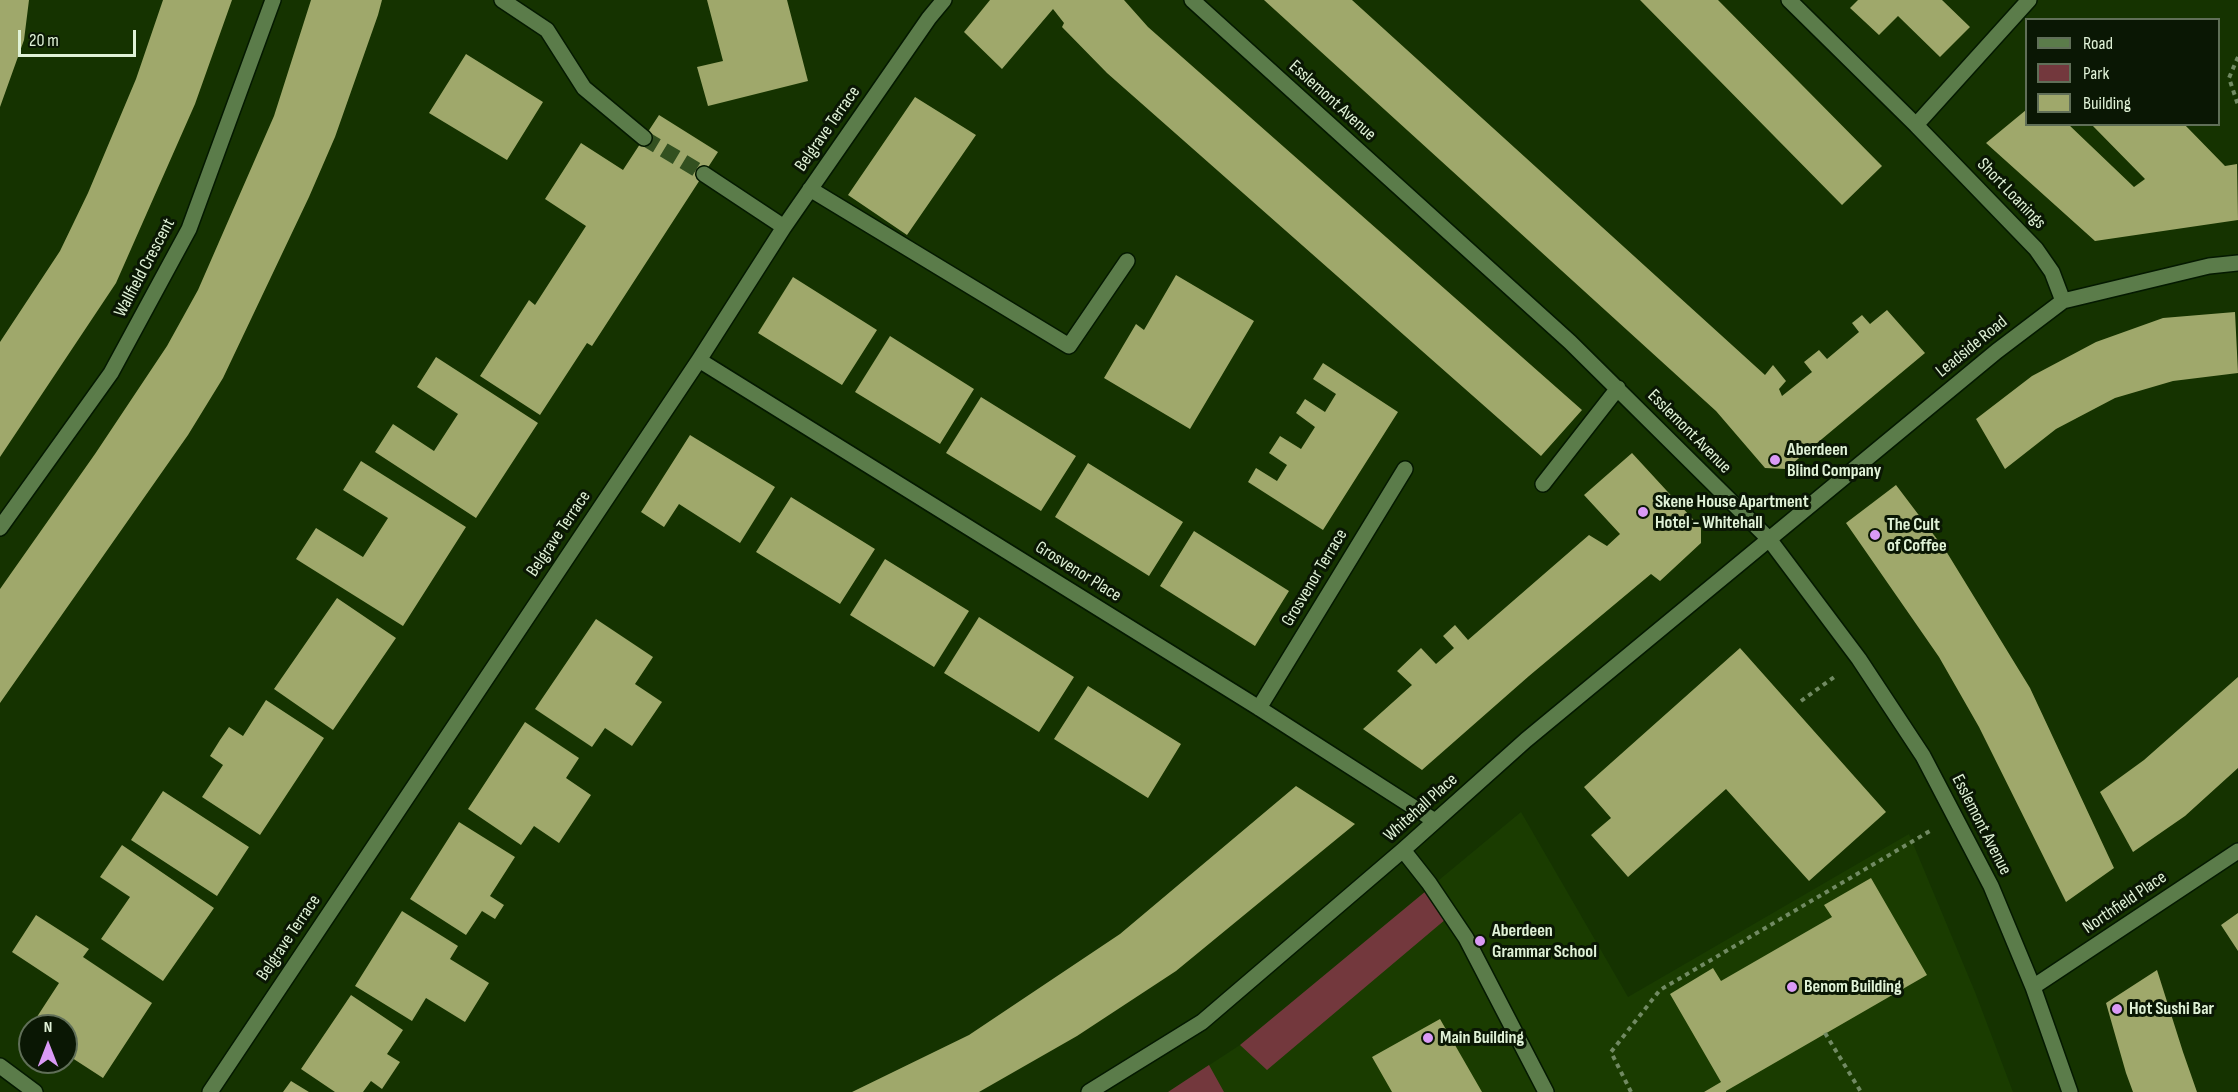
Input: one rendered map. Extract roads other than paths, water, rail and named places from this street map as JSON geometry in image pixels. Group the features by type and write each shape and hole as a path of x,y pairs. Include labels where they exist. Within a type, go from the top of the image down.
{"street":[{"name":"Wallfield Crescent","path":"0,528 111,373 189,229 273,0"},
{"path":"502,0 547,30 584,88 644,138"},
{"name":"Belgrave Terrace","path":"210,1092 699,360 784,227 929,18 944,0"},
{"name":"Esslemont Avenue","path":"1192,0 1561,334 1768,539 1859,659 1923,756 1991,885 2033,987 2070,1092"},
{"name":"Short Loanings","path":"1789,0 1916,125 2036,249 2052,272 2063,301"},
{"path":"1916,125 2029,0"},
{"path":"704,174 784,227"},
{"path":"810,189 1069,346 1127,261"},
{"name":"Leadside Road","path":"1768,539 1997,351 2063,301 2209,266 2238,263"},
{"name":"Grosvenor Place","path":"699,360 1259,708 1435,821"},
{"path":"1544,484 1618,388"},
{"name":"Grosvenor Terrace","path":"1259,708 1405,469"},
{"name":"Whitehall Place","path":"1089,1092 1202,1022 1526,741 1768,539"},
{"path":"1403,850 1429,883 1466,938 1546,1092"},
{"name":"Northfield Place","path":"2033,987 2238,851"},
{"path":"0,1066 35,1092"}],"tunnel":[{"path":"644,138 704,174"}],"place":[{"name":"Aberdeen Blind Company","path":"1775,460"},
{"name":"Skene House Apartment Hotel - Whitehall","path":"1643,512"},
{"name":"The Cult of Coffee","path":"1875,535"},
{"name":"Aberdeen Grammar School","path":"1480,941"},
{"name":"Benom Building","path":"1792,987"},
{"name":"Hot Sushi Bar","path":"2117,1009"},
{"name":"Main Building","path":"1428,1038"}]}
